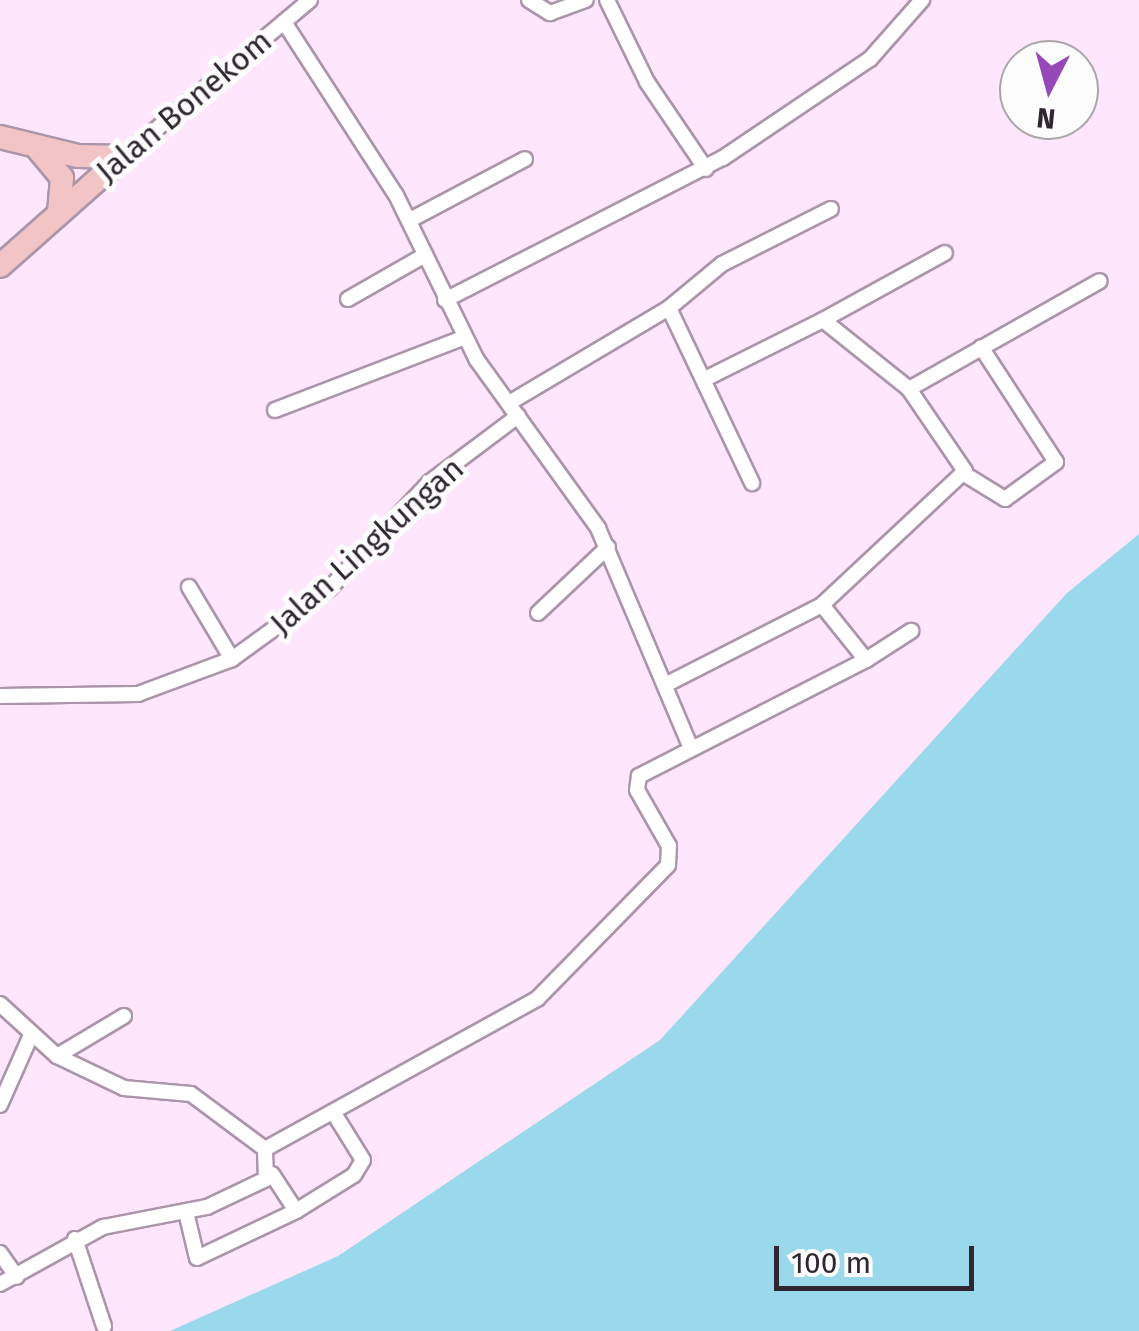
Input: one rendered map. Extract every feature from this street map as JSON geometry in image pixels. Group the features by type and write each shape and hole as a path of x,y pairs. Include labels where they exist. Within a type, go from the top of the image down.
{"main road":[{"path":"0,137 37,148 123,156"},
{"path":"37,148 62,178 59,213"},
{"name":"Jalan Bonekom","path":"0,266 123,156"}],"street":[{"name":"Jalan Bonekom","path":"123,156 310,0"},
{"path":"529,0 550,13 586,0"},
{"path":"607,0 647,82 706,169"},
{"path":"445,300 706,169 870,59 922,0"},
{"path":"284,22 410,220 464,338 608,547 691,748"},
{"path":"410,220 525,159"},
{"name":"Jalan Lingkungan","path":"0,696 96,689 138,694 232,660 330,588 430,482 514,410 632,328 669,308 710,270 831,209"},
{"path":"709,377 945,253"},
{"path":"348,300 425,254"},
{"path":"909,389 1100,281"},
{"path":"669,308 709,377 716,414 752,483"},
{"path":"823,320 909,389 966,475 1005,498 1056,462 981,347"},
{"path":"275,410 464,338"},
{"path":"667,684 822,605 966,475"},
{"path":"538,613 608,547"},
{"path":"189,587 232,660"},
{"path":"822,605 866,660"},
{"path":"265,1149 335,1115 560,978 668,865 669,846 636,781 691,748 866,660 911,632"},
{"path":"0,1004 57,1056 124,1088 202,1099 265,1149 272,1174 296,1212"},
{"path":"57,1056 124,1016"},
{"path":"0,1105 30,1034"},
{"path":"186,1212 197,1258 296,1212 361,1168 335,1115"},
{"path":"0,1284 75,1239 186,1212 272,1174"},
{"path":"75,1239 104,1326"},
{"path":"0,1253 16,1277"}],"water":[{"path":"1139,534 1139,1331 170,1331 338,1256 660,1040 1067,593"}]}
